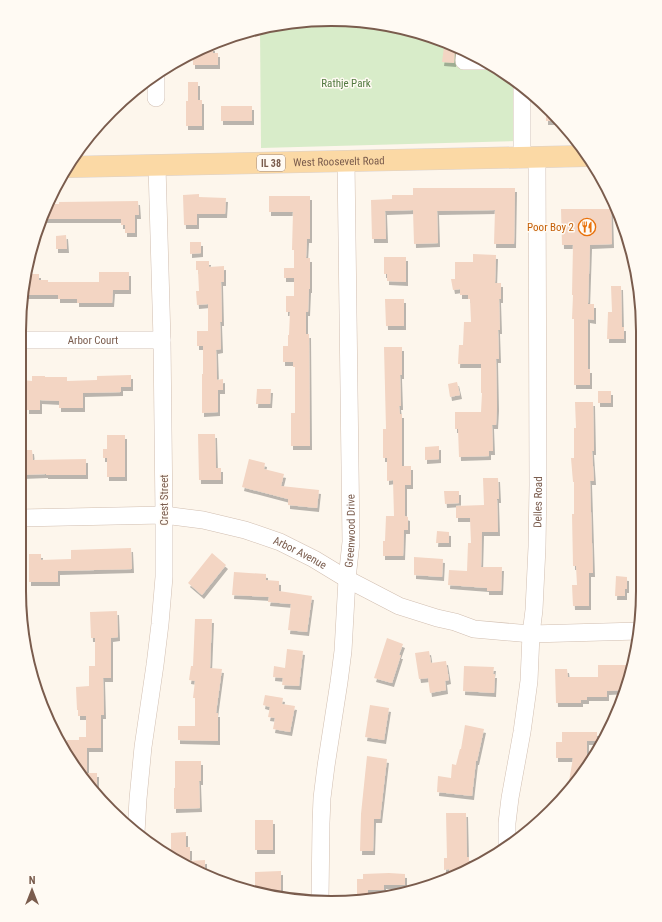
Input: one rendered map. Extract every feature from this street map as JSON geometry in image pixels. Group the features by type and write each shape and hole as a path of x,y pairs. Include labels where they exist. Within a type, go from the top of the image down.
{"main road":[{"name":"West Roosevelt Road","path":"74,167 581,156"}],"street":[{"path":"464,56 464,61 473,61"},
{"path":"156,81 156,98"},
{"name":"Delles Road","path":"507,840 507,823 510,798 529,681 534,610 538,485 530,158 523,94"},
{"name":"Greenwood Drive","path":"320,895 320,830 322,798 343,651 347,578 351,542 346,161"},
{"name":"Crest Street","path":"136,826 143,747 155,665 164,577 162,340 157,166"},
{"name":"Arbor Court","path":"26,340 162,340"},
{"name":"Arbor Avenue","path":"26,518 164,515 204,520 245,530 280,542 399,606 474,629 532,634 633,631"}],"green space":[{"name":"Rathje Park","path":"331,26 371,29 410,36 466,57 500,77 519,91 518,141 261,148 260,34 291,29"}],"building":[{"path":"444,48 455,52 454,63 442,62"},
{"path":"213,49 213,53 218,53 218,65 193,65 193,59 196,57"},
{"path":"188,82 198,82 198,100 202,100 202,126 186,126"},
{"path":"221,106 252,106 252,121 221,121"},
{"path":"546,114 552,121 546,121"},
{"path":"413,188 515,188 514,244 494,244 495,210 437,211 438,243 414,244 413,210 385,211 386,239 372,239 371,200 392,199 392,195 413,195"},
{"path":"199,194 199,197 226,198 225,214 197,214 197,225 184,225 183,195"},
{"path":"269,196 310,196 310,239 307,239 306,258 310,258 310,289 308,312 306,312 306,334 309,334 310,446 291,446 291,413 295,413 295,367 293,367 293,362 283,362 283,346 288,346 289,335 290,312 286,312 286,296 294,296 294,278 284,278 284,268 294,268 294,250 292,250 293,212 269,212"},
{"path":"138,201 139,215 135,215 135,233 125,233 125,225 121,225 121,219 47,219 53,204 59,204 59,202"},
{"path":"561,209 611,209 612,244 590,245 588,304 594,304 594,320 588,319 588,369 590,369 590,385 574,385 574,319 572,319 573,245 562,245"},
{"path":"66,235 67,249 56,249 56,236"},
{"path":"190,242 201,242 201,253 190,254"},
{"path":"473,254 496,255 495,283 501,283 501,299 499,299 500,330 498,330 499,359 496,359 496,425 492,425 493,451 489,451 489,456 459,457 458,429 455,429 455,412 481,412 481,364 458,364 459,345 463,345 464,322 471,322 470,299 468,299 468,295 460,295 460,289 453,290 451,279 455,279 455,262 473,262"},
{"path":"384,257 406,257 406,282 387,281 387,274 384,274"},
{"path":"196,261 209,261 209,267 224,266 224,282 221,282 221,349 216,350 217,380 223,379 223,390 218,390 218,412 202,413 203,346 197,346 197,331 208,331 208,304 197,305 196,291 199,291"},
{"path":"99,272 129,272 129,290 113,290 112,303 77,303 77,299 58,299 58,295 29,295 32,274 39,274 39,280 48,280 48,282 99,282"},
{"path":"611,286 621,286 622,327 624,327 624,339 607,339 608,312 612,312"},
{"path":"385,299 404,299 404,326 386,326"},
{"path":"384,347 402,347 402,375 400,375 401,406 399,406 400,414 402,414 402,466 411,466 411,485 405,485 405,516 408,517 408,530 404,530 403,556 383,556 386,516 394,516 393,480 387,481 387,458 383,458 383,429 386,429"},
{"path":"131,375 131,387 121,387 121,392 83,393 83,408 59,408 59,401 40,400 40,410 27,410 26,380 32,381 32,376 67,377 67,381 97,380 97,376"},
{"path":"457,382 460,395 450,397 448,384"},
{"path":"257,389 271,389 270,404 256,404"},
{"path":"598,391 611,391 611,403 598,403"},
{"path":"575,402 593,402 594,451 592,451 594,481 590,481 593,573 589,573 589,606 573,606 572,585 577,585 576,566 573,566 572,514 574,514 574,482 571,458 574,458 574,428 576,428"},
{"path":"198,434 215,434 216,468 221,468 221,480 199,480"},
{"path":"107,435 125,435 125,477 107,477 107,458 103,458 103,449 107,449"},
{"path":"439,446 439,459 425,460 425,447"},
{"path":"26,450 32,450 33,460 86,459 86,475 26,475"},
{"path":"249,459 265,463 264,469 284,474 281,486 319,490 317,508 288,505 288,499 242,487"},
{"path":"483,478 498,478 499,499 497,499 498,532 482,532 481,567 502,567 501,591 487,591 487,588 448,585 449,570 467,571 468,543 471,543 470,518 456,518 456,506 484,505"},
{"path":"444,491 459,491 459,503 445,504"},
{"path":"437,531 449,532 449,543 436,543"},
{"path":"131,548 132,569 58,571 58,582 29,582 29,554 41,554 41,560 71,559 71,550"},
{"path":"212,553 226,565 202,595 188,583"},
{"path":"414,557 443,559 442,577 414,575"},
{"path":"234,572 266,574 266,580 279,581 279,591 312,596 307,632 288,630 291,604 268,602 269,597 232,595"},
{"path":"616,576 627,577 627,589 625,589 625,596 615,596"},
{"path":"117,611 118,637 111,638 111,678 103,678 104,715 101,715 101,748 87,748 87,773 97,773 97,786 89,777 67,744 67,740 79,740 79,737 86,737 86,716 78,716 76,687 89,686 89,666 95,666 95,638 91,638 90,612"},
{"path":"195,619 212,619 210,668 222,669 216,713 218,713 218,741 178,740 178,726 195,726 195,698 193,698 195,681 189,680 191,666 193,666"},
{"path":"387,638 403,644 392,683 374,678"},
{"path":"287,649 303,651 299,686 282,685 283,678 273,677 274,666 285,668"},
{"path":"429,651 431,663 446,661 449,680 445,681 446,690 430,693 428,678 419,679 415,653"},
{"path":"598,665 627,665 620,690 607,691 607,697 587,697 587,700 581,700 581,703 556,703 555,669 567,669 568,677 598,677"},
{"path":"464,666 494,667 494,693 463,691"},
{"path":"265,695 283,698 282,704 295,706 290,732 273,729 275,718 268,717 270,707 263,705"},
{"path":"370,705 389,708 384,740 365,737"},
{"path":"465,725 484,729 476,761 472,796 437,792 438,776 451,778 452,764 456,765 461,749"},
{"path":"562,732 597,732 597,741 587,741 587,757 569,782 573,758 556,758 556,742 562,742"},
{"path":"367,756 387,759 380,819 374,819 373,851 360,851 361,814"},
{"path":"175,761 201,761 201,781 199,781 200,808 174,809"},
{"path":"446,813 466,813 467,857 469,857 469,863 449,872 449,869 444,870 444,858 447,858"},
{"path":"255,820 273,820 273,850 255,850"},
{"path":"186,832 186,847 190,847 190,861 205,860 205,869 196,865 171,851 171,833"},
{"path":"281,871 281,892 255,887 255,872"},
{"path":"363,874 405,874 405,885 384,885 384,890 368,890 368,893 357,894 357,879 363,879"}],"place":[{"name":"Poor Boy 2","path":"587,227"}]}
